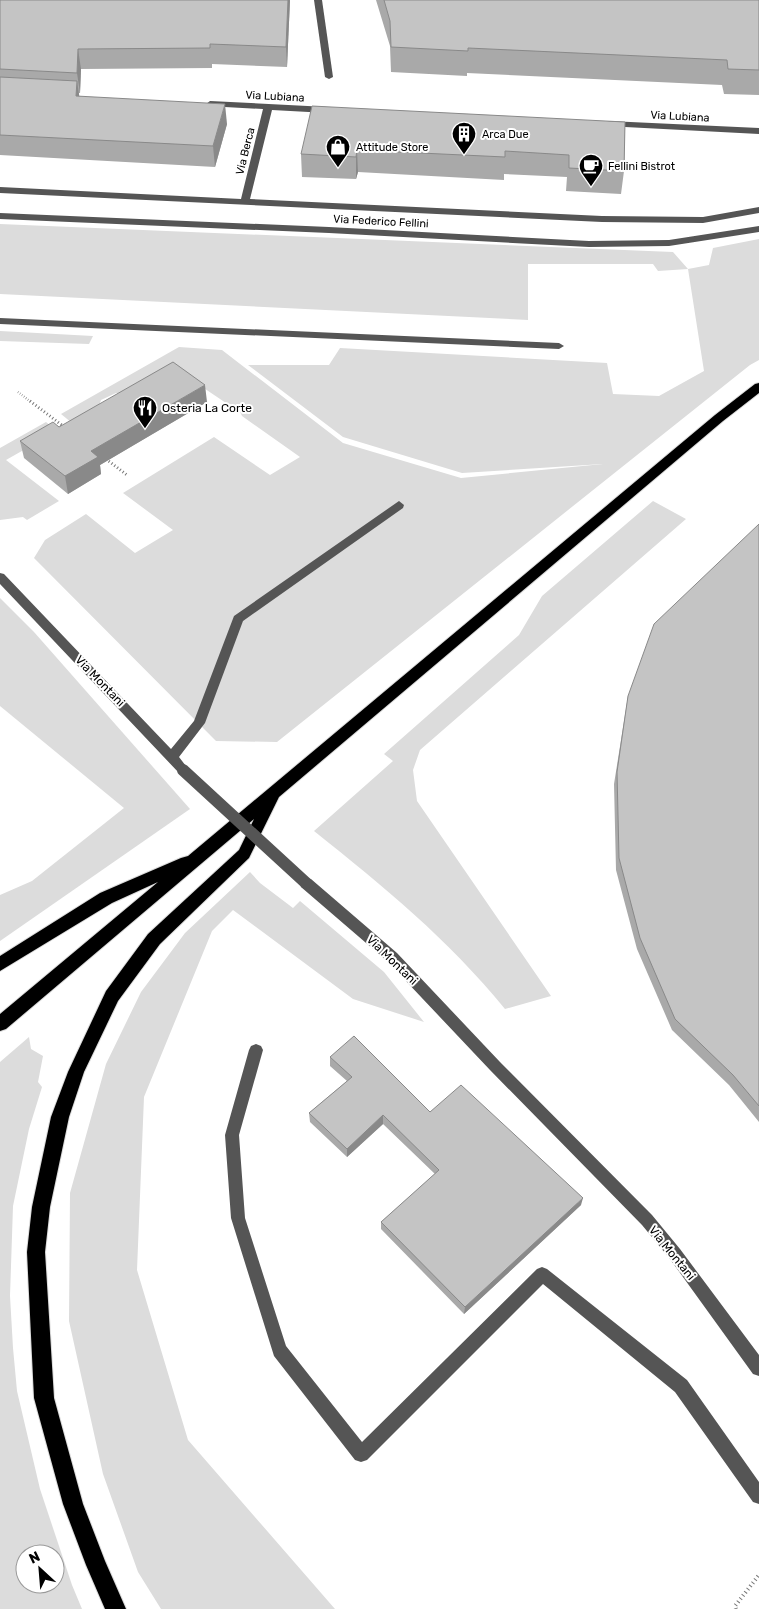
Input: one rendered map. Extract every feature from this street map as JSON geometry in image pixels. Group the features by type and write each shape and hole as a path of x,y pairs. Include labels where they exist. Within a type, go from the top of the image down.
{"highway":[{"path":"0,1024 712,424 759,387"},
{"path":"116,1609 96,1565 73,1504 44,1398 36,1252 41,1207 60,1117 76,1072 112,996 154,939 244,854 275,792"},
{"path":"0,964 106,898 203,854"}],"street":[{"path":"318,0 329,77"},
{"name":"Via Lubiana","path":"200,103 337,110"},
{"name":"Via Berca","path":"245,201 268,107"},
{"name":"Via Lubiana","path":"601,123 759,131"},
{"name":"Via Federico Fellini","path":"0,190 602,219 703,220 759,210"},
{"name":"Via Federico Fellini","path":"0,216 329,230 588,244 669,243 759,229"},
{"path":"0,320 559,346"},
{"path":"172,757 199,723 238,620 400,505"},
{"name":"Via Montani","path":"0,577 184,770 306,883 392,957 495,1066 647,1220 675,1254 759,1368"},
{"path":"256,1050 232,1135 238,1218 280,1350 361,1454 542,1274 681,1386 759,1496"}],"path":[{"path":"18,392 66,428"},
{"path":"104,458 127,475"},
{"path":"736,1609 735,1606 759,1575"}],"shaded area":[{"path":"0,224 673,252 688,269 658,271 653,264 528,264 528,320 0,294"},
{"path":"759,239 759,360 750,365 277,742 216,741 34,558 45,540 86,514 135,553 173,530 123,493 214,437 270,475 300,457 242,416 236,407 226,403 174,368 125,394 116,393 101,400 99,406 72,423 61,414 179,347 222,350 343,443 461,478 603,464 462,473 343,437 248,365 329,365 340,348 607,363 613,394 659,396 704,371 688,269 709,265 713,248"},
{"path":"0,331 93,336 89,344 0,341"},
{"path":"46,422 57,431 6,460 59,501 27,520 23,517 0,520 0,448"},
{"path":"653,501 686,519 420,750 413,770 417,801 551,996 505,1009 438,937 390,893 314,831 393,761 384,754 519,635 542,596"},
{"path":"0,598 34,632 190,809 0,941 0,895 32,881 124,808 0,706"},
{"path":"250,872 260,883 293,908 300,901 384,972 424,1022 353,999 233,910 212,931 144,1097 137,1270 188,1440 335,1609 161,1609 138,1572 103,1474 69,1321 70,1193 106,1064 141,992 185,933"},
{"path":"29,1037 31,1049 43,1056 38,1082 42,1087 29,1129 13,1206 10,1296 13,1348 17,1391 40,1489 58,1544 15,1544 15,1594 65,1594 65,1564 82,1609 0,1609 0,1062"}],"building":[{"path":"0,0 288,0 286,47 210,44 210,48 78,49 77,73 0,69"},
{"path":"384,0 759,0 759,70 728,69 727,60 468,48 468,51 391,47 390,21"},
{"path":"0,77 77,81 76,96 225,104 213,146 0,135"},
{"path":"312,106 625,122 624,171 569,168 569,155 505,151 505,157 357,150 356,157 301,154"},
{"path":"173,362 205,385 91,451 98,457 65,476 20,441 53,422 59,427"},
{"path":"759,524 759,1106 733,1075 675,1019 640,938 619,858 617,772 628,696 654,624"},
{"path":"354,1036 430,1112 461,1085 583,1198 465,1307 381,1222 439,1170 383,1115 347,1149 309,1113 352,1077 330,1057"}],"place":[{"name":"Arca Due","path":"464,155"},
{"name":"Attitude Store","path":"338,168"},
{"name":"Fellini Bistrot","path":"591,187"},
{"name":"Osteria La Corte","path":"145,429"}]}
